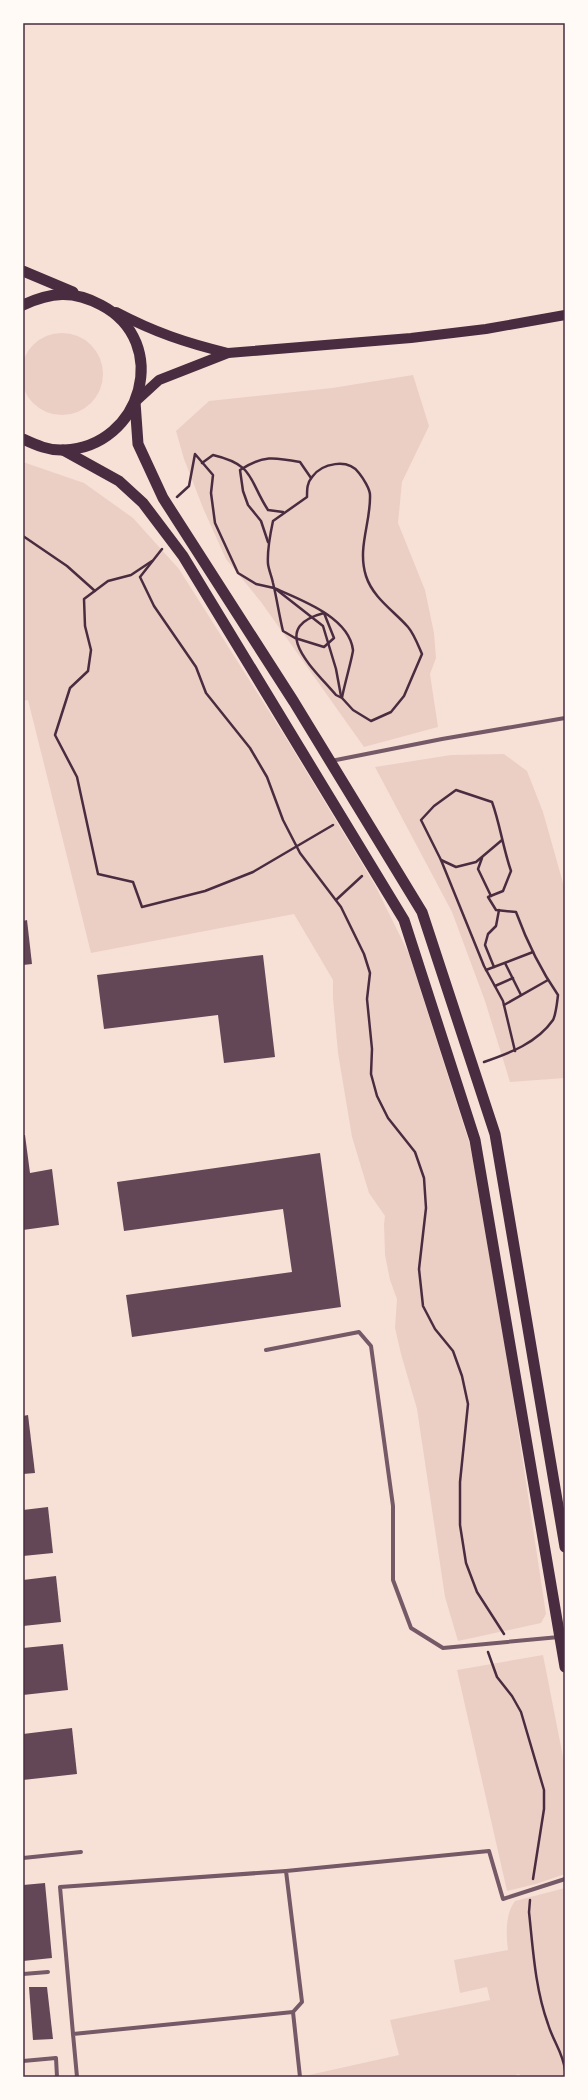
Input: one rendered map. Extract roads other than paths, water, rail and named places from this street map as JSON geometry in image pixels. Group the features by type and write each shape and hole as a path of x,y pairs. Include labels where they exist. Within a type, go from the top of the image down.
{"highway":[{"path":"23,271 90,298 110,309 126,326 137,345 141,366 140,388 136,402 124,420 109,435 84,447 63,450 42,448 23,439"},
{"path":"23,305 44,296 68,294 90,298"},
{"path":"136,402 138,444 148,468 167,505 330,762 422,912 495,1134 565,1547"},
{"path":"63,450 119,481 143,504 170,538 183,556 404,920 476,1140 565,1667"}],"main road":[{"path":"110,309 156,332 183,342 228,353"},
{"path":"136,402 159,380 228,353 411,338 486,329 565,315"}],"street":[{"path":"330,762 442,739 565,718"},
{"path":"266,1350 359,1332 371,1346 393,1506 393,1580 411,1628 443,1648 560,1636"},
{"path":"76,2077 60,1887 286,1871 489,1851 503,1898 565,1879"},
{"path":"23,1858 81,1852"},
{"path":"73,2034 293,2012 302,2002 286,1871"},
{"path":"23,1974 48,1972"},
{"path":"293,2012 300,2077"},
{"path":"23,2060 56,2058 57,2077"}]}
